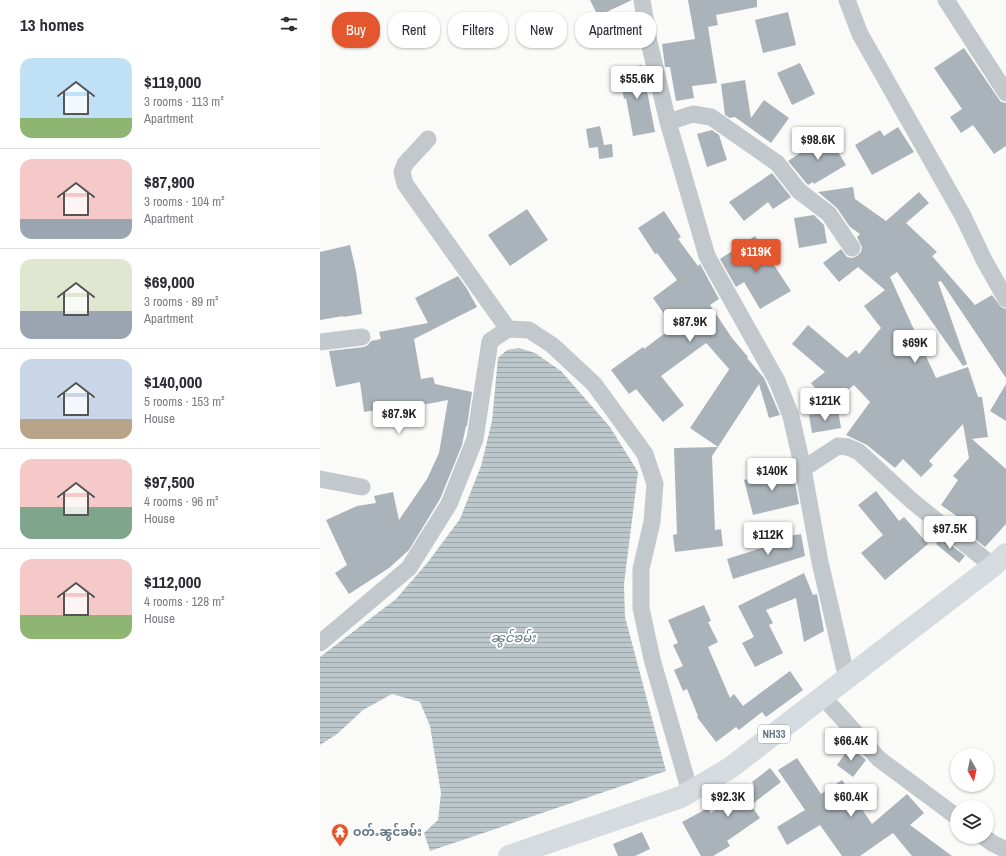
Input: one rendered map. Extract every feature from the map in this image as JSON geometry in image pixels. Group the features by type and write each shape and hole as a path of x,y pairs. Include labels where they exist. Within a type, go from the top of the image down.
{"highway":[{"name":"NH33","path":"508,856 681,797 730,768 1000,560"}],"street":[{"path":"642,0 649,42 668,122 707,256 777,381 791,416 803,469 820,562 846,679"},
{"path":"847,0 860,34 963,216 984,260 1006,299"},
{"path":"946,0 1006,93"},
{"path":"668,122 693,114 711,117 777,164 799,191 829,214 852,248"},
{"path":"428,140 405,164 402,172 405,184 508,329"},
{"path":"320,643 409,568 449,504 475,439 490,341 508,329 529,330 552,345 594,384 645,454 655,484 652,522 641,569 641,608 652,659 690,792"},
{"path":"320,342 362,337"},
{"path":"803,469 838,446 848,447 859,452 912,501 1000,560"},
{"path":"320,478 362,487"},
{"path":"823,697 879,759 950,812"},
{"path":"994,844 1006,850"}],"water":[{"name":"ၼွင်ၶမ်း","path":"519,348 535,353 561,371 610,427 638,472 624,584 625,617 666,771 430,851 424,833 438,820 441,793 430,726 420,702 392,694 363,710 337,734 320,745 320,657 396,599 428,562 460,519 481,466 492,421 498,358 507,350"}],"building":[{"path":"590,0 632,0 606,12 596,12"},
{"path":"688,0 757,0 757,7 716,15 718,25 708,27 717,83 692,86 694,98 676,101 670,67 665,67 662,44 695,39"},
{"path":"788,12 796,45 763,53 755,20"},
{"path":"964,48 1001,102 1006,103 1006,146 994,154 973,125 961,133 950,117 962,109 934,68"},
{"path":"800,63 815,94 792,105 777,73"},
{"path":"642,65 655,132 633,136 626,98 624,99 618,69"},
{"path":"745,80 751,118 764,100 789,118 771,143 735,117 730,118 725,115 721,84"},
{"path":"600,126 604,145 612,144 613,157 599,159 598,147 589,148 586,129"},
{"path":"898,127 914,152 872,175 855,145 880,130 884,136"},
{"path":"712,130 719,135 727,160 707,167 697,134"},
{"path":"827,134 846,165 814,184 813,182 808,185 788,161 808,148 806,146"},
{"path":"772,173 791,197 773,209 768,202 744,221 729,202"},
{"path":"853,187 855,199 886,221 919,192 929,203 906,223 937,252 932,256 975,305 992,295 1001,307 1006,309 1006,378 941,281 938,282 967,364 963,366 897,272 890,277 936,378 968,367 978,397 982,397 988,437 972,439 1006,469 1006,524 985,547 954,522 958,517 941,505 958,480 953,476 969,458 963,424 929,461 933,465 921,477 903,459 895,468 867,445 846,435 870,402 854,385 829,405 811,383 825,372 792,344 808,325 847,358 856,350 859,354 881,328 864,306 885,290 858,267 839,282 823,263 841,249 847,257 852,258 861,252 862,247 857,237 860,234 850,227 837,208 818,192"},
{"path":"527,209 548,240 510,266 488,235"},
{"path":"664,211 681,237 678,239 698,266 700,264 719,299 710,305 732,338 764,378 780,415 769,418 759,384 718,447 690,428 730,368 729,369 706,343 661,376 684,405 663,422 636,389 629,394 611,370 643,347 644,349 673,327 653,298 677,280 657,253 655,254 638,228"},
{"path":"814,215 824,225 827,243 799,248 794,218"},
{"path":"755,236 791,291 760,309 744,282 736,287 720,259"},
{"path":"350,245 356,271 362,314 320,320 320,252"},
{"path":"458,276 477,307 414,339 421,379 433,377 435,384 472,392 467,426 462,445 440,499 409,550 389,568 349,594 335,573 347,565 326,520 357,506 376,503 374,496 393,492 399,520 427,479 439,453 448,400 401,409 401,406 364,412 360,382 336,387 329,351 364,347 371,341 381,339 379,332 428,323 415,298"},
{"path":"1006,384 1006,421 990,411"},
{"path":"838,410 841,428 812,433 809,415"},
{"path":"718,447 712,456 715,530 721,529 723,546 675,552 673,535 677,534 674,448"},
{"path":"793,471 799,504 753,515 744,480 764,475 764,477"},
{"path":"876,491 899,521 904,517 928,544 885,580 861,553 883,535 858,505"},
{"path":"801,534 805,556 733,579 727,559 765,547 764,540"},
{"path":"941,537 965,556 959,563 936,544"},
{"path":"804,573 813,595 817,594 824,631 804,642 796,598 766,610 773,623 769,625 783,653 755,667 742,643 754,637 738,606"},
{"path":"704,605 711,621 708,622 718,642 708,647 730,698 734,694 743,706 790,671 803,690 766,717 762,712 739,730 736,727 716,742 697,717 698,716 687,689 683,691 674,670 683,666 673,645 678,643 668,620"},
{"path":"850,747 866,760 853,777 837,765"},
{"path":"797,758 821,794 842,780 872,824 907,794 924,813 910,825 952,856 912,856 893,833 860,856 842,856 820,825 787,845 777,827 805,810 778,770"},
{"path":"770,768 781,782 751,805 760,818 727,841 730,846 713,856 701,856 682,822 708,808 711,813 754,785 752,782"},
{"path":"642,832 650,849 635,856 618,856 613,844"}],"place":[{"name":"ဝတ်ႉၼွင်ၶမ်း","path":"340,847"}]}
